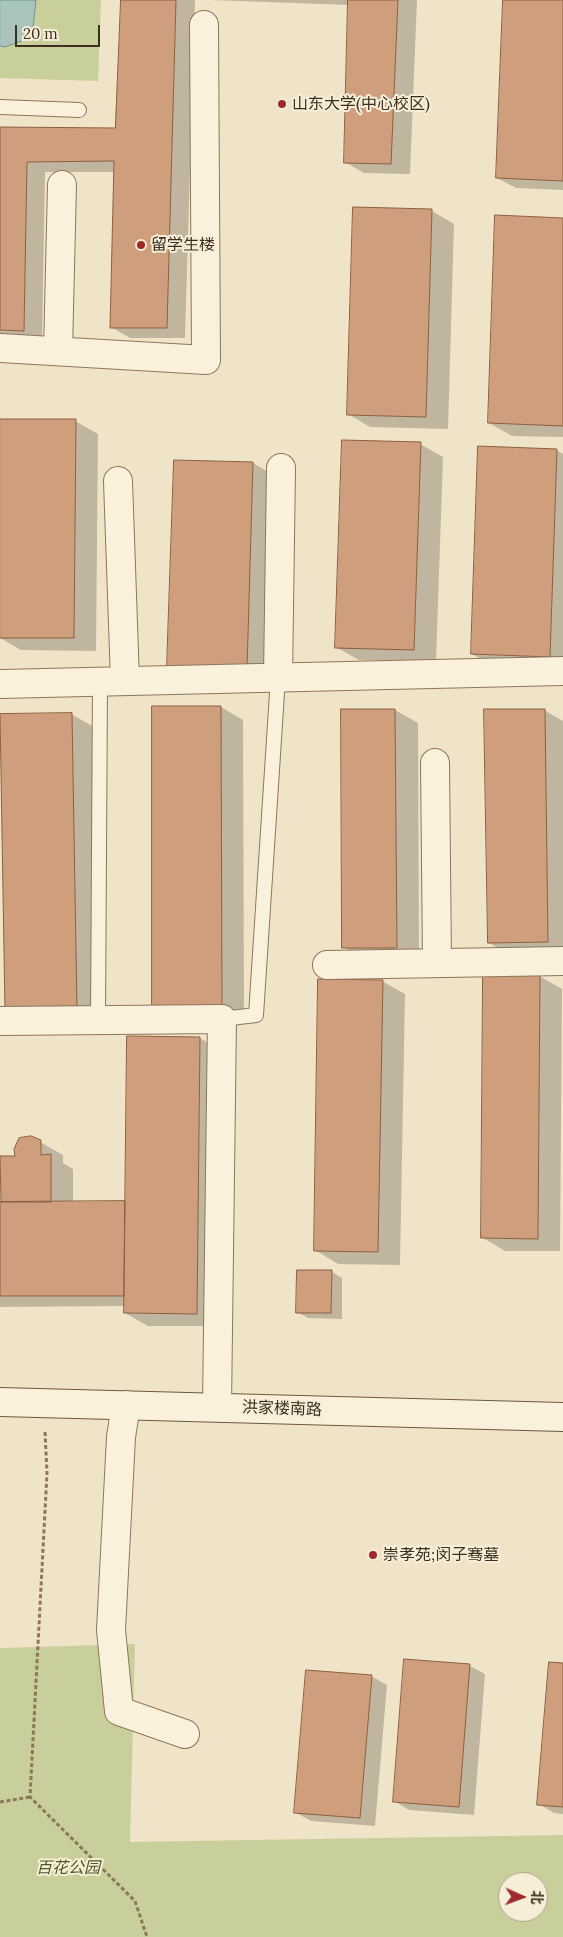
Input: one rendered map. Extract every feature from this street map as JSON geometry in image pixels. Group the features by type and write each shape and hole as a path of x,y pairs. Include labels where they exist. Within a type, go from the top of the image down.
{"street":[{"path":"0,348 206,360 204,25"},
{"path":"58,351 62,185"},
{"path":"278,678 281,468"},
{"path":"112,681 118,481"},
{"path":"0,684 563,671"},
{"path":"435,763 437,963"},
{"path":"326,965 563,961"},
{"path":"0,1021 222,1019 217,1407"},
{"name":"洪家楼南路","path":"0,1402 563,1417"},
{"path":"126,1404 121,1437 112,1630 119,1711 185,1734"}],"lane":[{"path":"0,107 80,110"},
{"path":"222,1019 256,1015 278,678"},
{"path":"98,1021 112,681"}],"path":[{"path":"45,1426 46,1492 30,1797 135,1901 148,1937"},
{"path":"0,1802 30,1797"}],"green space":[{"path":"0,0 101,0 98,81 0,78"},
{"name":"百花公园","path":"135,1644 130,1842 563,1835 563,1937 0,1937 0,1648"}],"water":[{"path":"0,0 36,0 32,37 5,47 0,46"}],"building":[{"name":"留学生楼","path":"121,0 176,0 167,328 110,328 114,161 27,162 24,331 0,330 0,127 115,128"},
{"path":"348,0 398,0 391,164 344,163"},
{"path":"503,0 563,0 563,181 496,178"},
{"path":"353,207 432,209 426,417 347,415"},
{"path":"495,215 563,218 563,426 488,423"},
{"path":"0,419 76,419 74,638 0,638"},
{"path":"342,440 421,442 414,650 335,648"},
{"path":"478,446 557,449 550,657 471,654"},
{"path":"174,460 253,462 247,670 167,667"},
{"path":"152,706 221,706 222,1006 152,1006"},
{"path":"341,709 395,709 397,948 342,948"},
{"path":"484,709 545,709 548,942 488,943"},
{"path":"72,713 77,1010 5,1011 0,714"},
{"path":"483,975 540,975 538,1239 481,1238"},
{"path":"318,979 383,980 378,1252 314,1251"},
{"path":"127,1036 200,1037 197,1314 124,1313"},
{"path":"31,1136 41,1140 41,1155 51,1154 51,1202 1,1202 0,1156 15,1156 14,1149 19,1138"},
{"path":"125,1201 124,1296 0,1296 0,1202"},
{"path":"297,1270 332,1270 331,1313 296,1313"},
{"path":"404,1659 470,1664 459,1807 393,1802"},
{"path":"549,1662 563,1663 563,1807 537,1805"},
{"path":"306,1670 372,1675 360,1818 294,1813"}],"place":[{"name":"山东大学(中心校区)","path":"282,104"},
{"name":"留学生楼","path":"141,245"},
{"name":"崇孝苑;闵子骞墓","path":"373,1555"}]}
